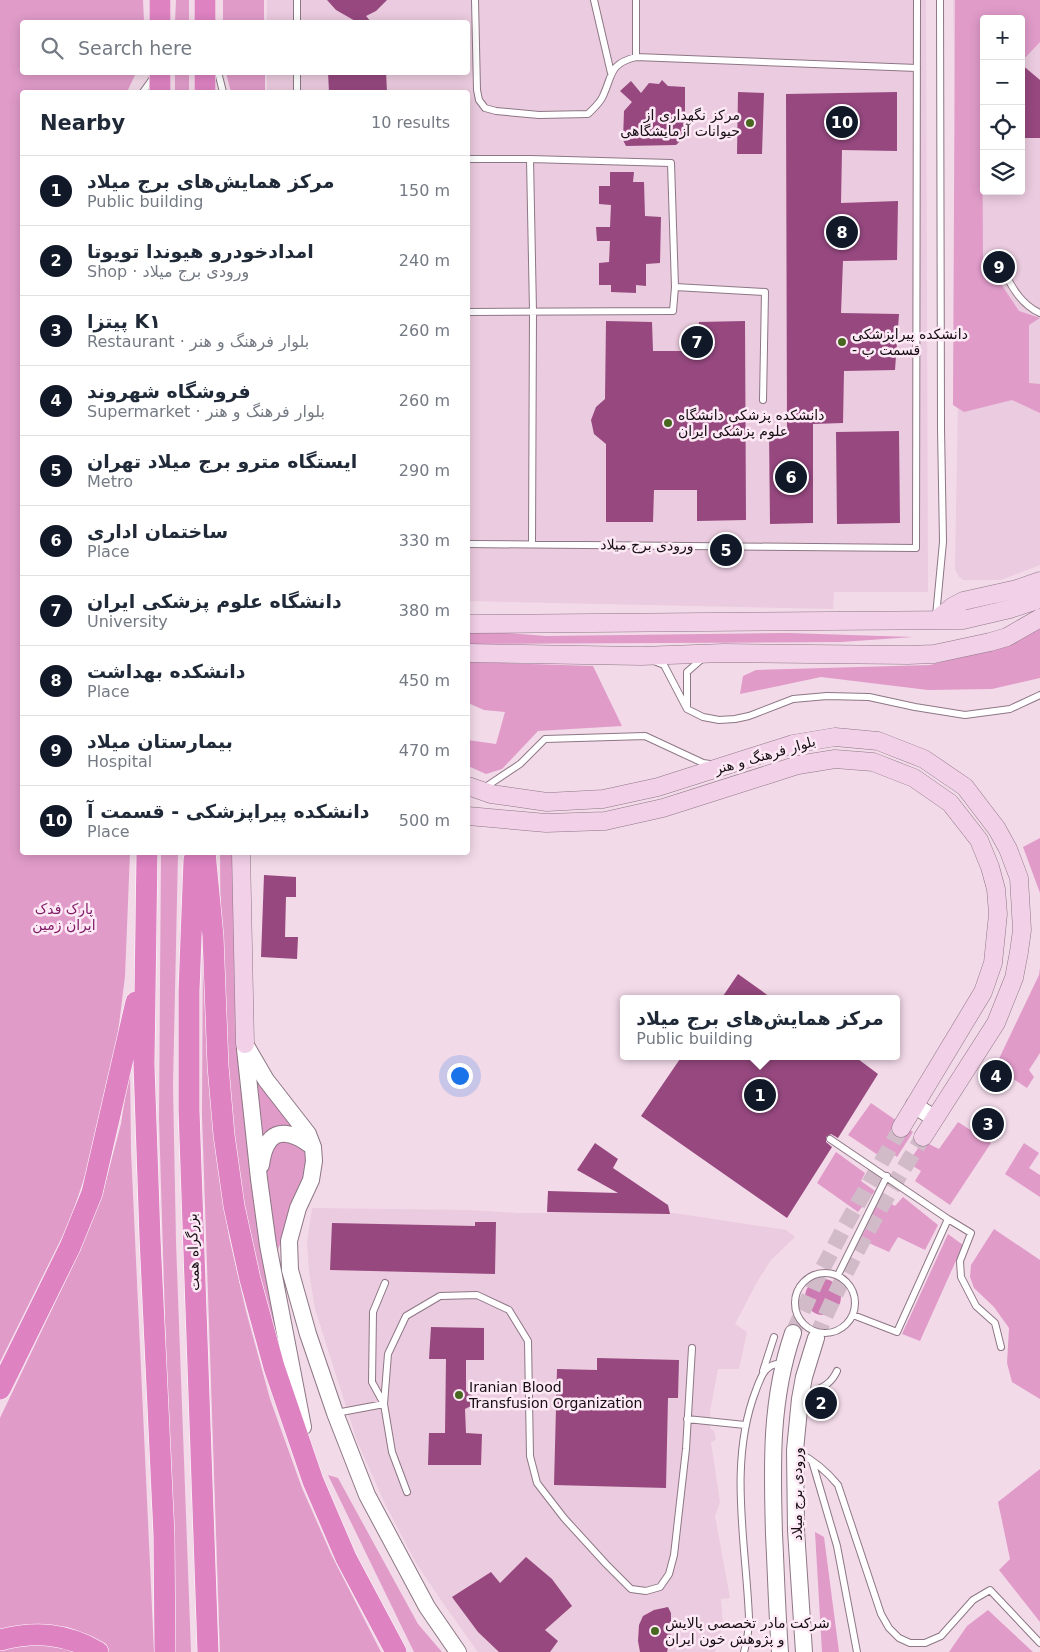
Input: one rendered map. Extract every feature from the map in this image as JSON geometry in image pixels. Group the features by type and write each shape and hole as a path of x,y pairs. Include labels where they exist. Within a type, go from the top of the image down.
{"highway":[{"path":"160,0 160,20"},
{"path":"160,75 160,90"},
{"path":"205,75 206,90"},
{"path":"147,855 144,1065 164,1535 165,1652"},
{"name":"بزرگراه همت","path":"194,855 189,991 189,1110 208,1652"},
{"path":"205,855 213,936 218,1066 224,1136 234,1206 250,1279 274,1367 313,1481 346,1558 396,1652"},
{"path":"0,1387 70,1248 92,1193 146,956"},
{"path":"0,1640 20,1635 42,1634 66,1637 98,1652"}],"main road":[{"path":"936,620 963,601 1017,589 1040,581"},
{"path":"470,624 963,620 1010,609 1040,599"},
{"path":"470,653 642,656 724,653 908,656 934,654 1007,636 1040,618"},
{"name":"بلوار فرهنگ و هنر","path":"480,790 547,802 603,799 658,787 793,744 834,737 878,741 924,759 965,787 997,829 1008,849 1019,878 1022,930 1014,978 996,1023 923,1137"},
{"name":"بلوار فرهنگ و هنر","path":"472,816 546,823 605,820 663,808 798,765 835,759 873,762 914,778 950,803 979,840 990,867 996,889 998,914 993,963 983,992 914,1101 901,1128"},
{"path":"472,816 473,803 478,797 480,790"},
{"path":"241,855 245,1044"}],"street":[{"path":"245,1044 268,1245 313,1481"},
{"path":"245,1044 266,1080 304,1129 313,1147 314,1161 311,1180 298,1208 288,1241 290,1270 308,1334 335,1413 367,1495 427,1606 458,1652"},
{"path":"914,1101 934,1118"},
{"path":"259,1179 262,1156 270,1139 280,1134 292,1134 313,1147"},
{"path":"780,1652 772,1443 778,1394 793,1333"},
{"name":"ورودی برج میلاد","path":"804,1652 796,1530 795,1450 804,1377 816,1338"},
{"path":"778,1394 800,1399"},
{"path":"772,1443 795,1450"}],"lane":[{"path":"298,0 298,20"},
{"path":"475,0 478,100 485,108 527,115 588,114 602,98 611,72 622,61 636,57 917,68 917,0"},
{"path":"594,0 611,72"},
{"path":"636,0 636,57"},
{"path":"936,620 943,542 940,0"},
{"name":"ورودی برج میلاد","path":"470,544 916,548 917,68"},
{"path":"144,90 155,75"},
{"path":"219,75 222,90"},
{"path":"297,75 297,90"},
{"path":"470,160 530,159 671,163 675,288 674,312 470,312"},
{"path":"530,159 532,544"},
{"path":"1004,272 1023,301 1040,313"},
{"path":"675,288 765,292 763,400"},
{"path":"687,709 687,672 704,657 724,653"},
{"path":"642,656 664,665 687,709 703,717 719,720 735,719 794,699 827,696 869,697 964,715 1010,709 1040,695"},
{"path":"480,790 520,764 546,739 645,736 703,763 726,765"},
{"path":"830,1139 971,1233 960,1261 961,1277 976,1306 995,1323 1001,1347"},
{"path":"838,1275 887,1176"},
{"path":"853,1315 897,1332 948,1219"},
{"path":"828,1272 838,1275 846,1280 852,1288 855,1297 853,1315 848,1323 840,1329 831,1333 820,1333 802,1323 797,1314 796,1294 801,1284 808,1277 828,1272"},
{"path":"384,1404 372,1382 372,1312 385,1283"},
{"path":"407,1492 392,1452 384,1404 388,1354 406,1316 440,1296 477,1295 510,1310 528,1341 530,1456 537,1483 564,1518 631,1589 646,1591 660,1587 669,1574 674,1555 686,1449 692,1348"},
{"path":"744,1652 749,1619 741,1510 745,1425 749,1408 774,1337"},
{"path":"762,1374 773,1364 784,1364"},
{"path":"800,1399 821,1389 832,1380 837,1370"},
{"path":"335,1413 384,1404"},
{"path":"687,1419 745,1425"},
{"path":"795,1450 812,1459 838,1485 881,1614 889,1628 899,1638 910,1643 925,1643 941,1636 973,1600 990,1590 1040,1643"},
{"path":"812,1459 837,1546 857,1652"}],"shaded area":[{"path":"267,0 926,0 928,592 834,592 833,609 470,601 470,90 267,90 267,75 470,75 470,20 267,20"},
{"path":"953,0 1040,0 1040,565 1001,580 964,580 959,577 955,569 959,343"},
{"path":"312,1208 471,1210 518,1213 674,1213 786,1230 795,1237 771,1260 735,1324 747,1332 739,1369 718,1369 710,1411 710,1428 714,1431 716,1440 711,1442 720,1502 715,1516 730,1598 721,1599 723,1625 715,1652 478,1652 416,1563 385,1504 357,1441 315,1309 309,1272 307,1243"},
{"path":"823,1279 830,1280 836,1284 840,1290 840,1304 836,1310 830,1314 823,1315 816,1314 810,1310 806,1304 805,1297 806,1290 810,1284 816,1280"}],"green space":[{"name":"پارک فدک ایران زمین","path":"0,0 143,0 144,20 20,20 20,75 135,75 128,90 20,90 20,855 130,855 125,976 117,1041 87,1170 69,1223 0,1362"},
{"path":"176,0 189,0 189,20 175,20"},
{"path":"223,0 264,0 264,20 223,20"},
{"path":"955,0 1040,0 1040,42 1025,58 1025,15 980,15 980,195 983,195 983,260 1019,311 1040,318 1029,325 1029,383 1040,384 1040,413 1012,400 964,412 953,405"},
{"path":"175,75 189,75 189,90 175,90"},
{"path":"227,75 265,75 265,90 230,90"},
{"path":"1040,629 1040,678 992,689 928,690 821,677 740,694 743,676 756,670 930,665 1000,646"},
{"path":"470,630 546,636 788,633 913,637 841,642 470,644"},
{"path":"470,662 593,666 622,726 538,731 502,769 486,774 470,767 470,740 496,744 505,712 484,710 470,704"},
{"path":"1040,838 1040,893 1023,847"},
{"path":"161,855 178,855 173,1085 176,1242 191,1652 175,1652 159,1119"},
{"path":"220,855 235,855 237,1024 282,1367 254,1251 237,1163 229,1085"},
{"path":"203,932 222,1191 229,1237 246,1311 270,1399 302,1488 332,1556 381,1652 220,1652 202,1115"},
{"path":"1040,968 1040,1053 1029,1070 1034,1077 1027,1088 995,1067 1039,975"},
{"path":"251,1063 298,1129 260,1141"},
{"path":"130,1065 131,1151 154,1652 109,1652 96,1643 0,1634 0,1418 78,1255 103,1192 121,1124"},
{"path":"871,1103 913,1132 897,1157 884,1147 878,1155 848,1135"},
{"path":"958,1122 991,1143 950,1205 915,1181 921,1171 908,1163 923,1141 939,1149"},
{"path":"281,1141 294,1141 306,1152 308,1165 278,1250 268,1202 266,1164 269,1154"},
{"path":"1024,1143 1039,1153 1029,1168 1040,1175 1040,1197 1005,1174"},
{"path":"836,1152 865,1173 861,1181 875,1191 858,1212 817,1183"},
{"path":"903,1197 938,1225 925,1250 898,1237 889,1252 860,1239 870,1221 868,1219 882,1198 895,1206"},
{"path":"994,1229 1040,1260 1040,1399 1012,1382 1007,1363 1009,1328 994,1307 974,1288 970,1277 971,1265"},
{"path":"948,1234 963,1245 920,1341 902,1334"},
{"path":"1040,1469 1040,1622 999,1570 1010,1559 998,1502"},
{"path":"328,1475 338,1478 418,1624 442,1652 414,1652"},
{"path":"815,1532 824,1537 839,1652 822,1652"},
{"path":"988,1610 1033,1652 949,1652 967,1626"},
{"path":"37,1642 86,1652 0,1652 0,1648"}],"building":[{"path":"327,0 387,0 376,11 366,16 369,20 354,20 336,10"},
{"path":"1025,67 1040,80 1040,138 1025,138"},
{"path":"328,75 386,75 387,90 329,90"},
{"path":"662,80 668,86 685,87 685,136 676,145 626,146 623,140 624,111 632,102 620,91 631,81 641,93 649,83 659,84"},
{"name":"مرکز نگهداری از حیوانات آزمایشگاهی","path":"738,92 764,93 762,154 737,154"},
{"path":"897,92 897,151 842,150 841,203 898,201 897,260 843,261 841,313 899,314 895,370 844,371 843,423 813,424 813,523 770,524 769,430 787,430 786,94"},
{"path":"610,172 634,172 633,182 644,182 645,216 661,217 660,263 646,264 646,286 636,285 636,293 611,292 611,285 599,285 599,263 609,262 610,241 597,241 596,227 610,227 611,205 599,204 599,186 610,186"},
{"name":"دانشکده پزشکی دانشگاه علوم پزشکی ایران","path":"606,321 652,322 653,351 697,351 699,322 745,321 746,520 697,521 697,490 654,490 653,522 606,522 606,444 594,434 591,420 596,407 605,399"},
{"path":"899,431 900,523 837,524 836,432"},
{"path":"264,875 296,877 296,897 286,897 285,937 298,937 297,959 261,957"},
{"path":"738,974 767,995 724,995"},
{"path":"679,1060 859,1060 878,1074 838,1138 831,1134 826,1137 826,1142 832,1147 787,1218 641,1116"},
{"path":"595,1143 618,1159 613,1168 668,1205 670,1214 547,1212 548,1191 618,1193 577,1170"},
{"path":"475,1222 496,1222 495,1274 330,1270 332,1223 475,1226"},
{"name":"Iranian Blood Transfusion Organization","path":"431,1327 484,1328 484,1360 466,1360 466,1391 475,1399 473,1405 465,1409 466,1433 482,1434 481,1465 428,1465 429,1433 445,1433 446,1359 429,1359"},
{"path":"597,1358 679,1360 678,1398 668,1398 666,1488 554,1485 557,1369 597,1370"},
{"path":"526,1557 552,1579 572,1606 545,1630 558,1641 550,1652 499,1652 478,1632 452,1597 491,1572 500,1583"},
{"name":"شرکت مادر تخصصی پالایش و پژوهش خون ایران","path":"668,1607 671,1613 671,1637 667,1652 640,1652 638,1641 639,1625 643,1616 654,1610"}],"tunnel":[{"path":"793,1333 817,1279 901,1128"},
{"path":"816,1338 865,1235 923,1137"}],"place":[{"name":"دانشکده پیراپزشکی - قسمت آ","path":"842,122"},
{"name":"مرکز نگهداری از حیوانات آزمایشگاهی","path":"750,123"},
{"name":"دانشکده بهداشت","path":"842,232"},
{"name":"بیمارستان میلاد","path":"999,267"},
{"name":"دانشگاه علوم پزشکی ایران","path":"697,342"},
{"name":"دانشکده پیراپزشکی - قسمت ب","path":"842,342"},
{"name":"دانشکده پزشکی دانشگاه علوم پزشکی ایران","path":"668,423"},
{"name":"ساختمان اداری","path":"791,477"},
{"name":"ایستگاه مترو برج میلاد تهران","path":"726,550"},
{"name":"فروشگاه شهروند","path":"996,1076"},
{"name":"مرکز همایش‌های برج میلاد","path":"760,1095"},
{"name":"پیتزا K۱","path":"988,1124"},
{"name":"Iranian Blood Transfusion Organization","path":"459,1395"},
{"name":"امدادخودرو هیوندا تویوتا","path":"821,1403"},
{"name":"شرکت مادر تخصصی پالایش و پژوهش خون ایران","path":"655,1631"}]}
